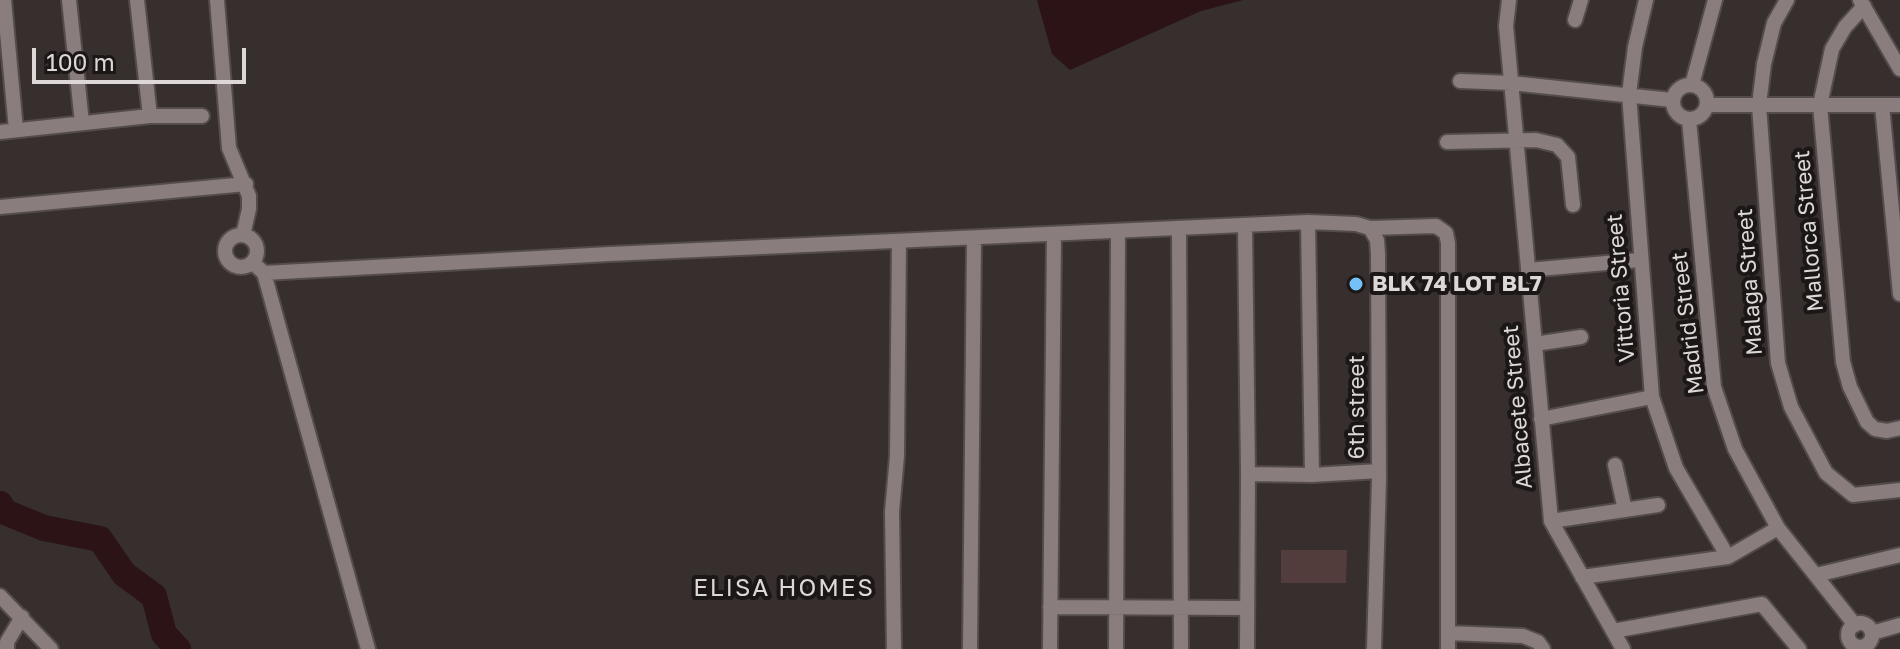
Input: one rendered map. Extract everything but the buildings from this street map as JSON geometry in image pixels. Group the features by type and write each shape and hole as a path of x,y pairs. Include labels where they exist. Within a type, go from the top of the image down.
{"street":[{"path":"4,0 16,130"},
{"path":"69,0 82,123"},
{"path":"137,0 150,116"},
{"path":"217,0 229,148 246,184 249,209 243,235"},
{"name":"Albacete Street","path":"1509,0 1506,15 1511,83 1551,521 1623,649"},
{"path":"1575,20 1581,0"},
{"name":"Vittoria Street","path":"1646,0 1635,47 1629,94 1652,397 1676,468 1728,557"},
{"path":"1692,85 1715,0"},
{"name":"Malaga Street","path":"1787,0 1774,23 1764,64 1759,105 1778,363 1791,407 1826,473 1853,495 1900,490"},
{"path":"1862,3 1900,69"},
{"name":"Mallorca Street","path":"1862,3 1832,49 1820,105 1843,362 1850,387 1867,422 1875,429 1887,431 1900,428"},
{"path":"1460,81 1511,83 1672,100"},
{"path":"1692,85 1704,92 1707,105 1701,116 1689,120 1676,114 1672,100 1679,88 1692,85"},
{"path":"1707,105 1900,105"},
{"path":"1882,105 1900,294"},
{"path":"0,132 150,116 202,116"},
{"name":"Madrid Street","path":"1689,120 1714,387 1735,449 1778,528 1855,625"},
{"path":"1447,142 1516,139 1557,145 1568,157 1573,205"},
{"path":"0,207 246,184"},
{"path":"243,235 228,241 226,257 239,267 259,268 1308,222 1356,224 1370,228 1436,226 1446,233 1448,243 1448,649"},
{"path":"1308,222 1312,475"},
{"path":"1245,225 1247,649"},
{"name":"6th street","path":"1370,228 1377,240 1378,254 1379,471 1374,649"},
{"path":"1179,229 1181,649"},
{"path":"1116,649 1118,232"},
{"path":"243,235 256,243 259,268 368,649"},
{"path":"1050,649 1054,235"},
{"path":"970,649 974,239"},
{"path":"894,649 892,512 897,456 899,241"},
{"path":"1528,270 1640,260"},
{"path":"1535,344 1581,337"},
{"path":"1541,419 1652,397"},
{"path":"1615,465 1625,510"},
{"path":"1248,474 1312,475 1379,471"},
{"path":"1551,521 1658,505"},
{"path":"1582,577 1728,557 1778,528"},
{"path":"1816,575 1900,555"},
{"path":"0,596 51,649"},
{"path":"1613,631 1762,604 1799,649"},
{"path":"1050,607 1247,608"},
{"path":"7,649 7,642 22,617"},
{"path":"1855,625 1865,625 1872,633 1870,642 1861,648 1849,638 1855,625"},
{"path":"1872,633 1900,625"},
{"path":"1448,633 1523,636 1538,642 1543,649"}],"shaded area":[{"path":"1037,0 1243,0 1201,11 1070,70 1052,54"},
{"path":"1281,550 1347,550 1346,583 1281,583"}],"waterway":[{"path":"0,504 5,512 44,528 100,539 124,574 154,596 164,634 178,649"}],"place":[{"name":"BLK 74 LOT BL7","path":"1356,284"}],"district":[{"name":"ELISA HOMES","path":"784,588"}]}
